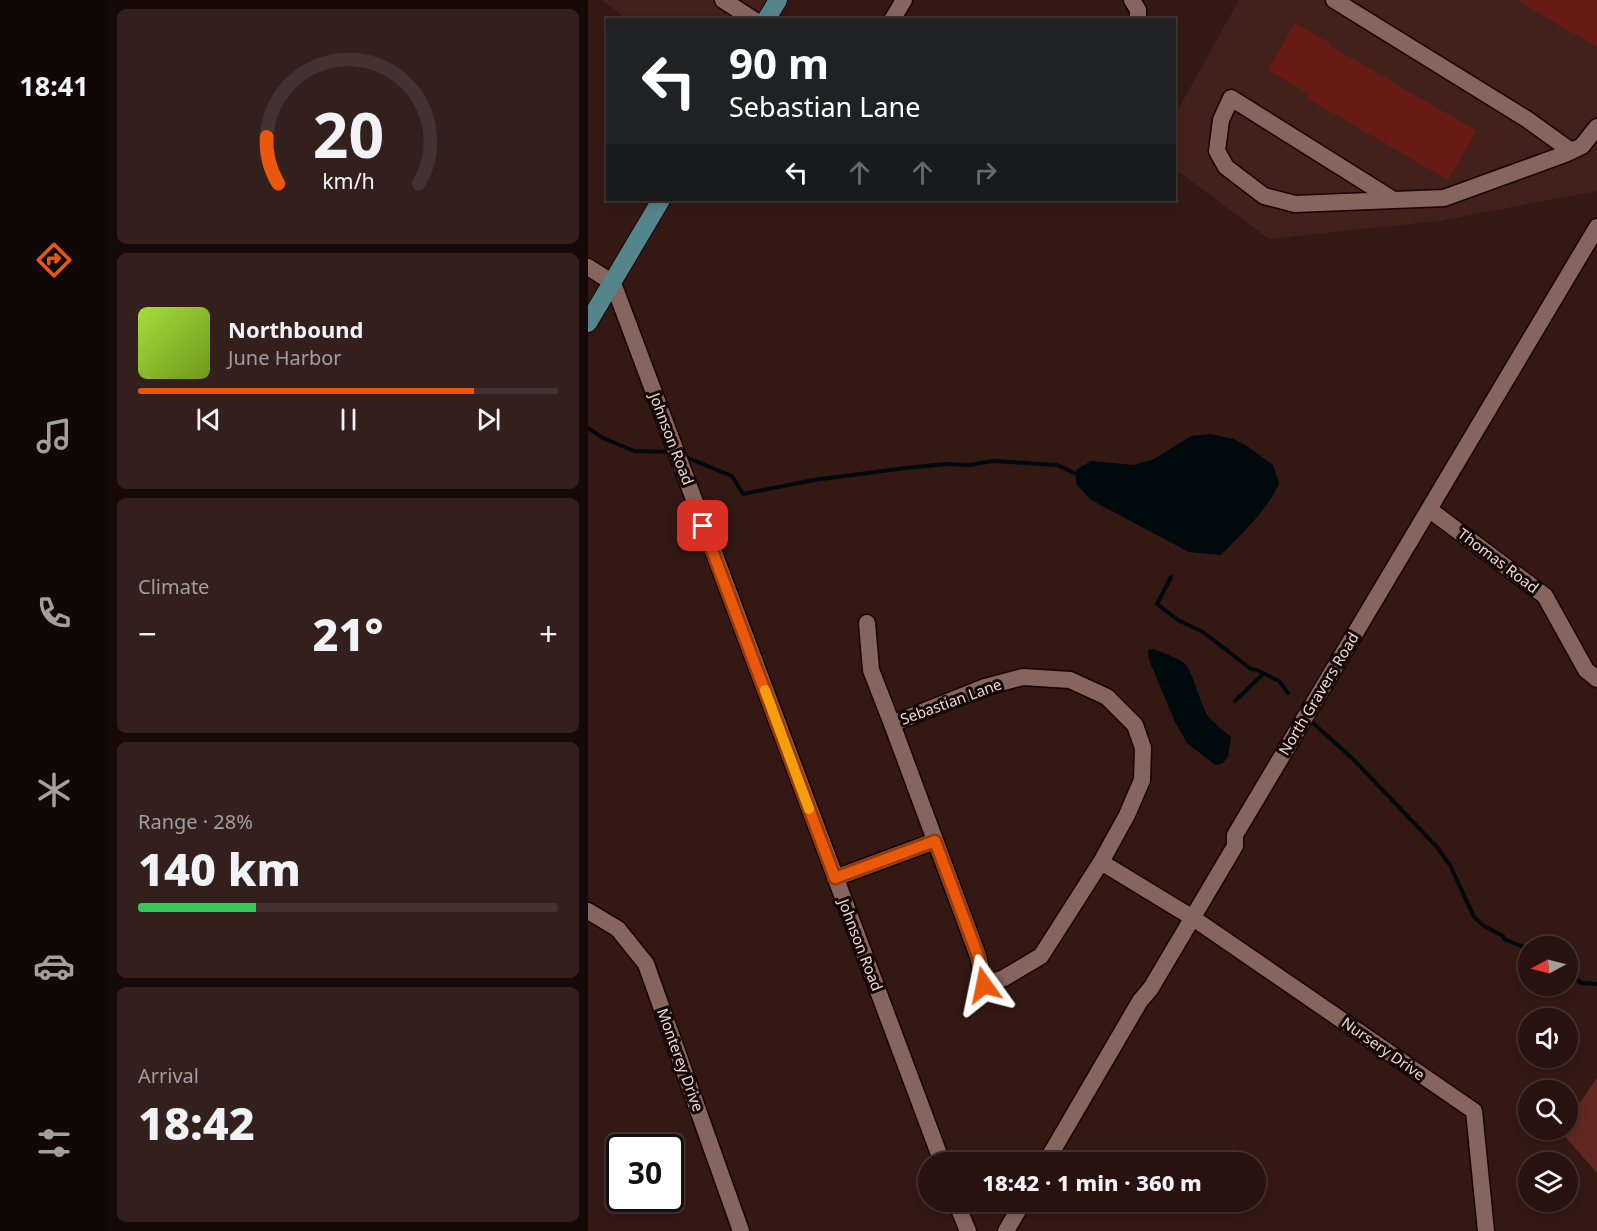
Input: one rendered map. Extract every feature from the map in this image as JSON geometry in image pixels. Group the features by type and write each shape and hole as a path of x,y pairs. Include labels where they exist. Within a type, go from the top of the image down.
{"main road":[{"path":"767,18 777,0"},
{"path":"588,323 660,201"}],"street":[{"path":"723,0 751,18"},
{"path":"893,18 904,0"},
{"path":"1132,0 1138,10 1138,18"},
{"path":"1334,0 1528,120 1571,151"},
{"path":"1392,199 1231,98 1221,120 1217,151 1226,167 1264,196 1295,204 1444,198 1582,146 1597,127"},
{"name":"North Gravers Road","path":"1052,1152 1140,1001 1151,988 1193,918 1235,846 1235,836 1597,227"},
{"path":"588,267 613,284"},
{"name":"Johnson Road","path":"613,284 938,1152"},
{"name":"Thomas Road","path":"1430,510 1545,596 1586,670 1597,679"},
{"name":"Sebastian Lane","path":"867,623 871,670 978,956 984,985 1004,978 1041,956 1101,862 1127,814 1142,780 1143,748 1134,725 1107,697 1070,680 1023,677 985,687 892,724"},
{"path":"835,878 935,841"},
{"path":"1101,862 1193,918"},
{"name":"Monterey Drive","path":"588,911 618,929 646,964 741,1231"},
{"name":"Nursery Drive","path":"1193,918 1474,1111 1486,1231"},
{"path":"961,1212 968,1231"},
{"path":"1006,1231 1017,1212"}],"shaded area":[{"path":"602,0 778,0 767,18 626,18"},
{"path":"1239,0 1597,0 1597,191 1438,221 1269,239 1176,170 1176,113"},
{"path":"1210,434 1234,439 1247,446 1273,465 1279,483 1261,512 1221,555 1189,552 1091,500 1076,484 1076,470 1091,461 1134,465 1154,459 1191,436"},
{"path":"1153,649 1187,666 1207,714 1231,737 1228,757 1222,764 1215,765 1187,743 1175,722 1149,660 1148,650"},
{"path":"1597,1078 1597,1173 1568,1140 1578,1140 1578,1106"}],"building":[{"path":"1518,0 1597,0 1597,47 1564,28"},
{"path":"1295,23 1477,131 1448,180 1307,98 1309,94 1268,70"}],"waterway":[{"path":"588,428 603,438 634,451 671,452"},
{"path":"683,456 732,476 743,494 814,480 906,468 946,464 970,465 993,461 1057,465 1079,475"},
{"path":"1171,577 1157,604 1178,620 1203,632 1251,669 1279,681 1288,693"},
{"path":"1235,701 1263,674"},
{"path":"1313,723 1353,759 1437,847 1450,865 1474,917 1484,926 1503,936 1504,939 1518,945"},
{"path":"1578,980 1597,984"}],"slow traffic":[{"path":"765,690 809,809"}],"route":[{"path":"703,526 835,878 935,841 978,956 984,985"}]}
